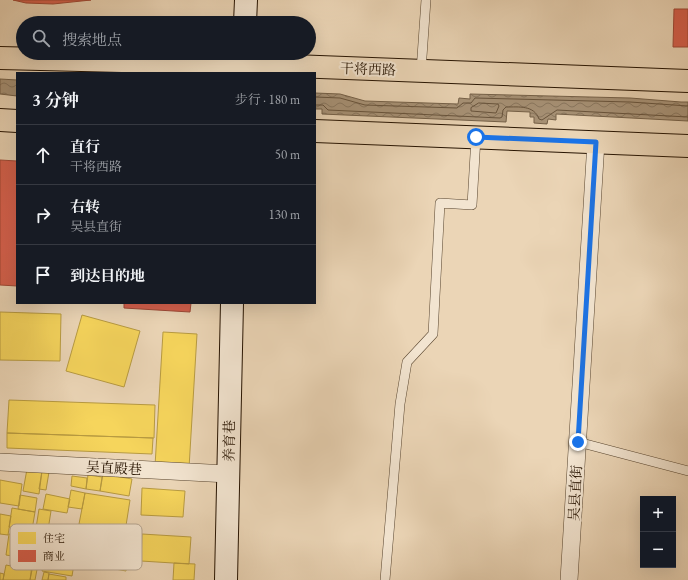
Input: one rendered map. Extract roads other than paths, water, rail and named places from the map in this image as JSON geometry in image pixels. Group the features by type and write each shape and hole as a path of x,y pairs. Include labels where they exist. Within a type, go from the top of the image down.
{"main road":[{"path":"245,16 246,0"},
{"name":"干将西路","path":"0,58 16,58"},
{"name":"干将西路","path":"97,60 242,63 688,81"},
{"path":"0,120 16,121"},
{"path":"316,131 688,146"},
{"name":"养育巷","path":"226,580 232,304"}],"street":[{"name":"吴县直街","path":"570,580 596,142"},
{"name":"吴直殿巷","path":"0,462 228,474"}],"lane":[{"path":"421,71 426,0"},
{"path":"385,580 400,404 406,362 433,334 440,203 472,205 476,137"},
{"path":"578,442 688,471"}],"water":[{"path":"0,79 16,80 16,96 0,94"},
{"path":"316,93 340,94 365,101 458,104 459,98 470,99 470,94 630,98 688,102 688,121 556,114 556,120 548,119 547,124 534,123 534,117 530,117 530,112 507,111 506,122 322,114 322,109 316,109"}]}
